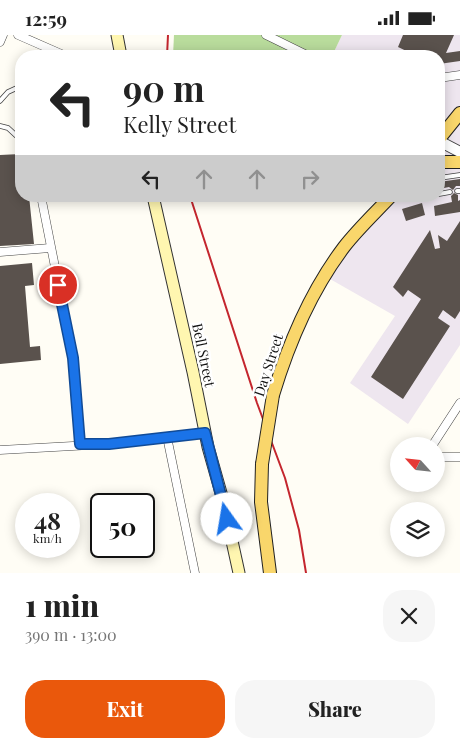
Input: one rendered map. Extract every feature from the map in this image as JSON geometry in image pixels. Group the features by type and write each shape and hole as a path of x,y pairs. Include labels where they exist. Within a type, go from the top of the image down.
{"main road":[{"path":"117,35 120,50"},
{"path":"445,132 460,113"},
{"path":"445,162 460,162"},
{"name":"Bell Street","path":"154,202 205,433 239,573"},
{"name":"Day Street","path":"270,573 263,521 262,464 273,395 294,334 316,289 345,246 385,202"},
{"name":"Bell Street","path":"227,519 231,573"}],"street":[{"path":"0,42 3,35"},
{"path":"18,35 51,50"},
{"path":"266,35 296,50"},
{"path":"445,77 460,75"},
{"path":"445,143 460,152"},
{"path":"42,202 73,358 80,444"},
{"path":"0,252 50,248"},
{"path":"438,437 460,403"},
{"path":"0,450 80,444 109,444 205,433"},
{"path":"167,437 191,546 194,573"},
{"path":"445,457 460,457"}],"lane":[{"path":"0,101 8,92 15,89"},
{"path":"0,125 8,128 15,134"},
{"path":"445,179 460,176"}],"shaded area":[{"path":"342,35 460,35 460,345 408,424 350,383 395,316 330,279 346,255 393,202 445,202 445,144 449,139 445,137 445,50 335,50"}],"green space":[{"path":"174,35 342,35 335,50 173,50"}],"building":[{"path":"403,35 454,35 446,53 460,51 460,61 445,63 445,50 404,50 398,47"},
{"path":"15,154 15,202 30,202 34,244 0,246 0,155"},
{"path":"460,179 460,186 456,186 453,190 449,187 445,188 445,181"},
{"path":"454,193 458,195 458,201 460,200 460,212 435,216 434,206 452,202 451,196"},
{"path":"422,203 425,215 406,221 402,209"},
{"path":"460,221 460,311 455,319 443,310 438,318 450,326 403,399 371,377 421,299 408,290 403,297 393,287 430,230 435,249 440,248 438,235 447,241"},
{"path":"32,263 34,285 25,286 30,347 40,346 41,360 0,364 0,266"}],"railway":[{"path":"167,50 168,35"},
{"path":"192,202 257,403 285,478 299,530 306,573"}],"route":[{"path":"58,285 73,358 80,444 109,444 205,433 227,519"}]}
